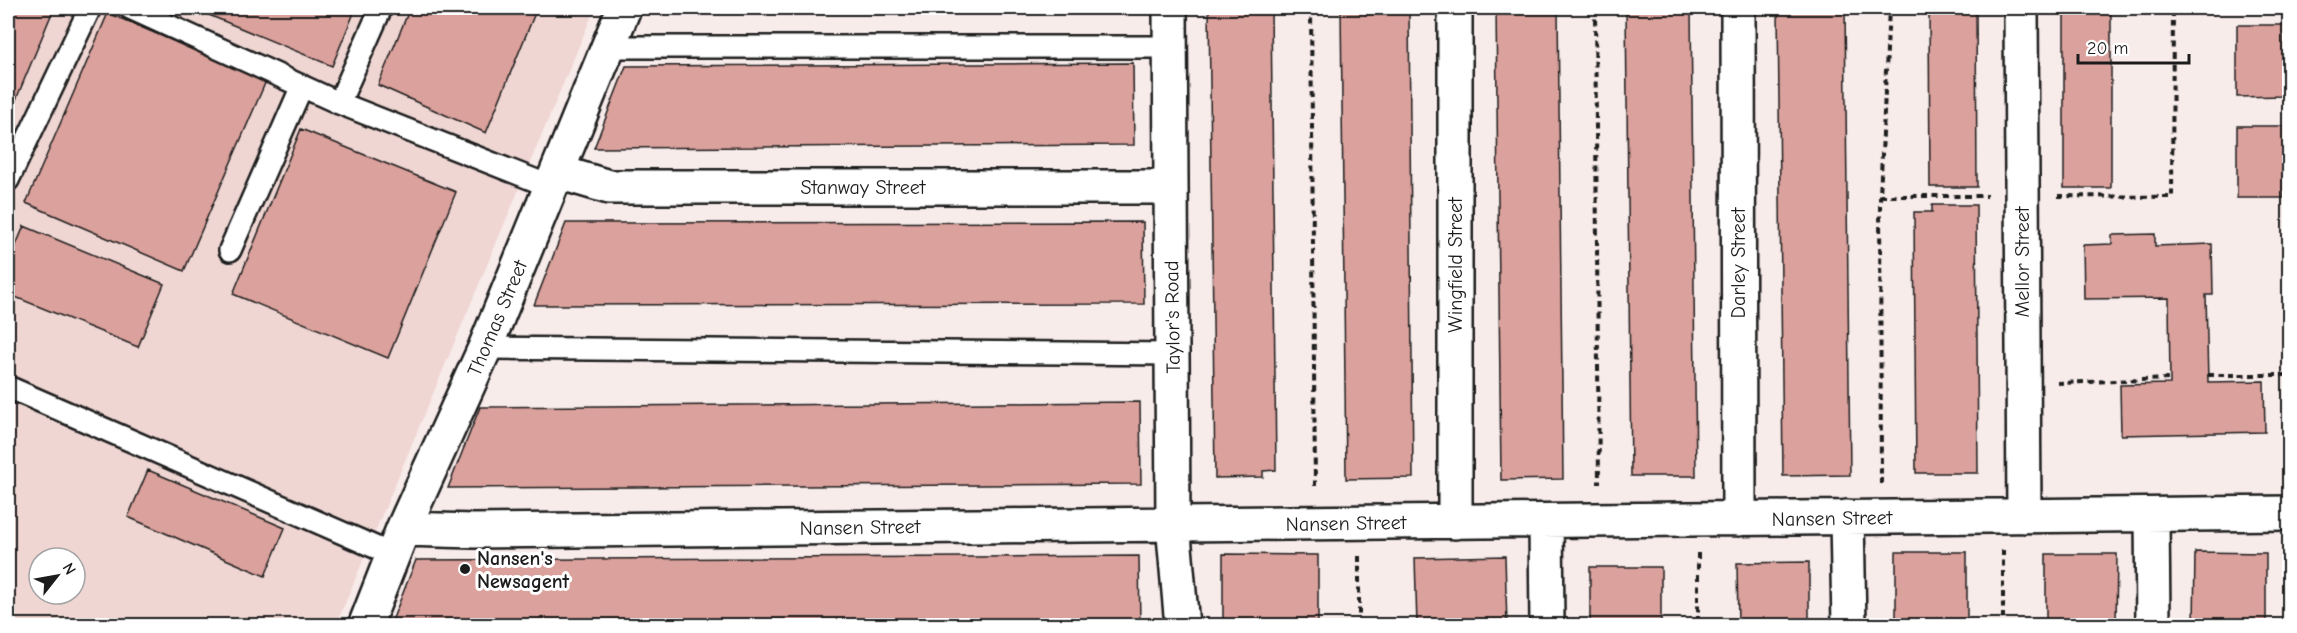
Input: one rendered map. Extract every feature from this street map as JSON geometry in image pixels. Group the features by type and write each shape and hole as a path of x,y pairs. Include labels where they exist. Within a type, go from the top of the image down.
{"street":[{"name":"Thomas Street","path":"365,626 398,542 485,348 624,8"},
{"name":"Taylor's Road","path":"1170,8 1173,525 1182,626"},
{"name":"Wingfield Street","path":"1455,8 1455,522"},
{"name":"Darley Street","path":"1738,8 1739,519"},
{"name":"Mellor Street","path":"2014,516 2024,384 2021,8"},
{"name":"Stanway Street","path":"555,180 609,187 1170,187"},
{"name":"Nansen Street","path":"398,542 474,531 2289,513"},
{"path":"2152,515 2153,626"},
{"path":"1847,518 1849,626"},
{"path":"1546,520 1547,626"}],"lane":[{"path":"8,180 90,8"},
{"path":"130,8 339,103 555,180"},
{"path":"339,103 381,8"},
{"path":"609,47 1170,47"},
{"path":"230,250 302,86"},
{"path":"485,348 1173,354"},
{"path":"8,387 398,542"}],"path":[{"path":"1311,8 1315,523"},
{"path":"1595,8 1599,520"},
{"path":"1881,517 1880,196 1889,8"},
{"path":"1880,196 2172,197 2173,8"},
{"path":"2208,375 2289,375"},
{"path":"2024,384 2170,379"},
{"path":"2003,626 2014,516"},
{"path":"1697,519 1698,626"},
{"path":"1359,523 1359,626"}],"shaded area":[{"path":"8,8 595,8 336,625 8,625"}],"building":[{"path":"8,8 54,8 8,119"},
{"path":"192,8 356,8 332,66"},
{"path":"410,8 537,8 486,133 378,85"},
{"path":"1132,8 1132,9 648,9"},
{"path":"1209,8 1271,8 1276,470 1263,471 1263,477 1215,478"},
{"path":"1341,8 1409,8 1413,478 1346,479"},
{"path":"1496,8 1558,8 1563,479 1501,480"},
{"path":"1626,8 1691,8 1696,476 1631,476"},
{"path":"1778,8 1845,8 1850,475 1783,476"},
{"path":"1929,8 1976,8 1977,187 1930,187"},
{"path":"2064,8 2111,8 2111,188 2064,188"},
{"path":"108,13 266,81 184,271 26,203"},
{"path":"2237,25 2284,25 2284,96 2237,97"},
{"path":"1133,63 1134,145 594,148 626,66"},
{"path":"2237,126 2284,126 2284,198 2237,198"},
{"path":"301,129 456,192 388,358 233,294"},
{"path":"1932,205 1976,205 1978,473 1916,473 1914,212 1932,212"},
{"path":"1143,222 1144,304 534,305 566,223"},
{"path":"24,226 164,284 138,347 8,294 8,256 11,257"},
{"path":"2155,234 2155,246 2212,244 2213,295 2206,295 2208,382 2264,381 2265,432 2121,435 2120,385 2170,384 2169,298 2084,299 2083,245 2112,244 2112,235"},
{"path":"1140,402 1141,484 448,488 480,407"},
{"path":"148,470 285,528 265,576 128,517"},
{"path":"1896,552 1967,552 1967,626 1896,626"},
{"path":"2195,552 2266,553 2266,626 2194,626"},
{"path":"1223,554 1318,555 1318,626 1223,626"},
{"path":"2046,554 2117,554 2116,626 2046,626"},
{"path":"1139,556 1140,626 390,626 416,560"},
{"path":"1505,556 1507,626 1417,626 1415,558"},
{"path":"1809,562 1809,626 1738,626 1737,563"},
{"path":"1590,567 1661,567 1661,626 1590,626"}],"place":[{"name":"Nansen's Newsagent","path":"465,569"}]}
